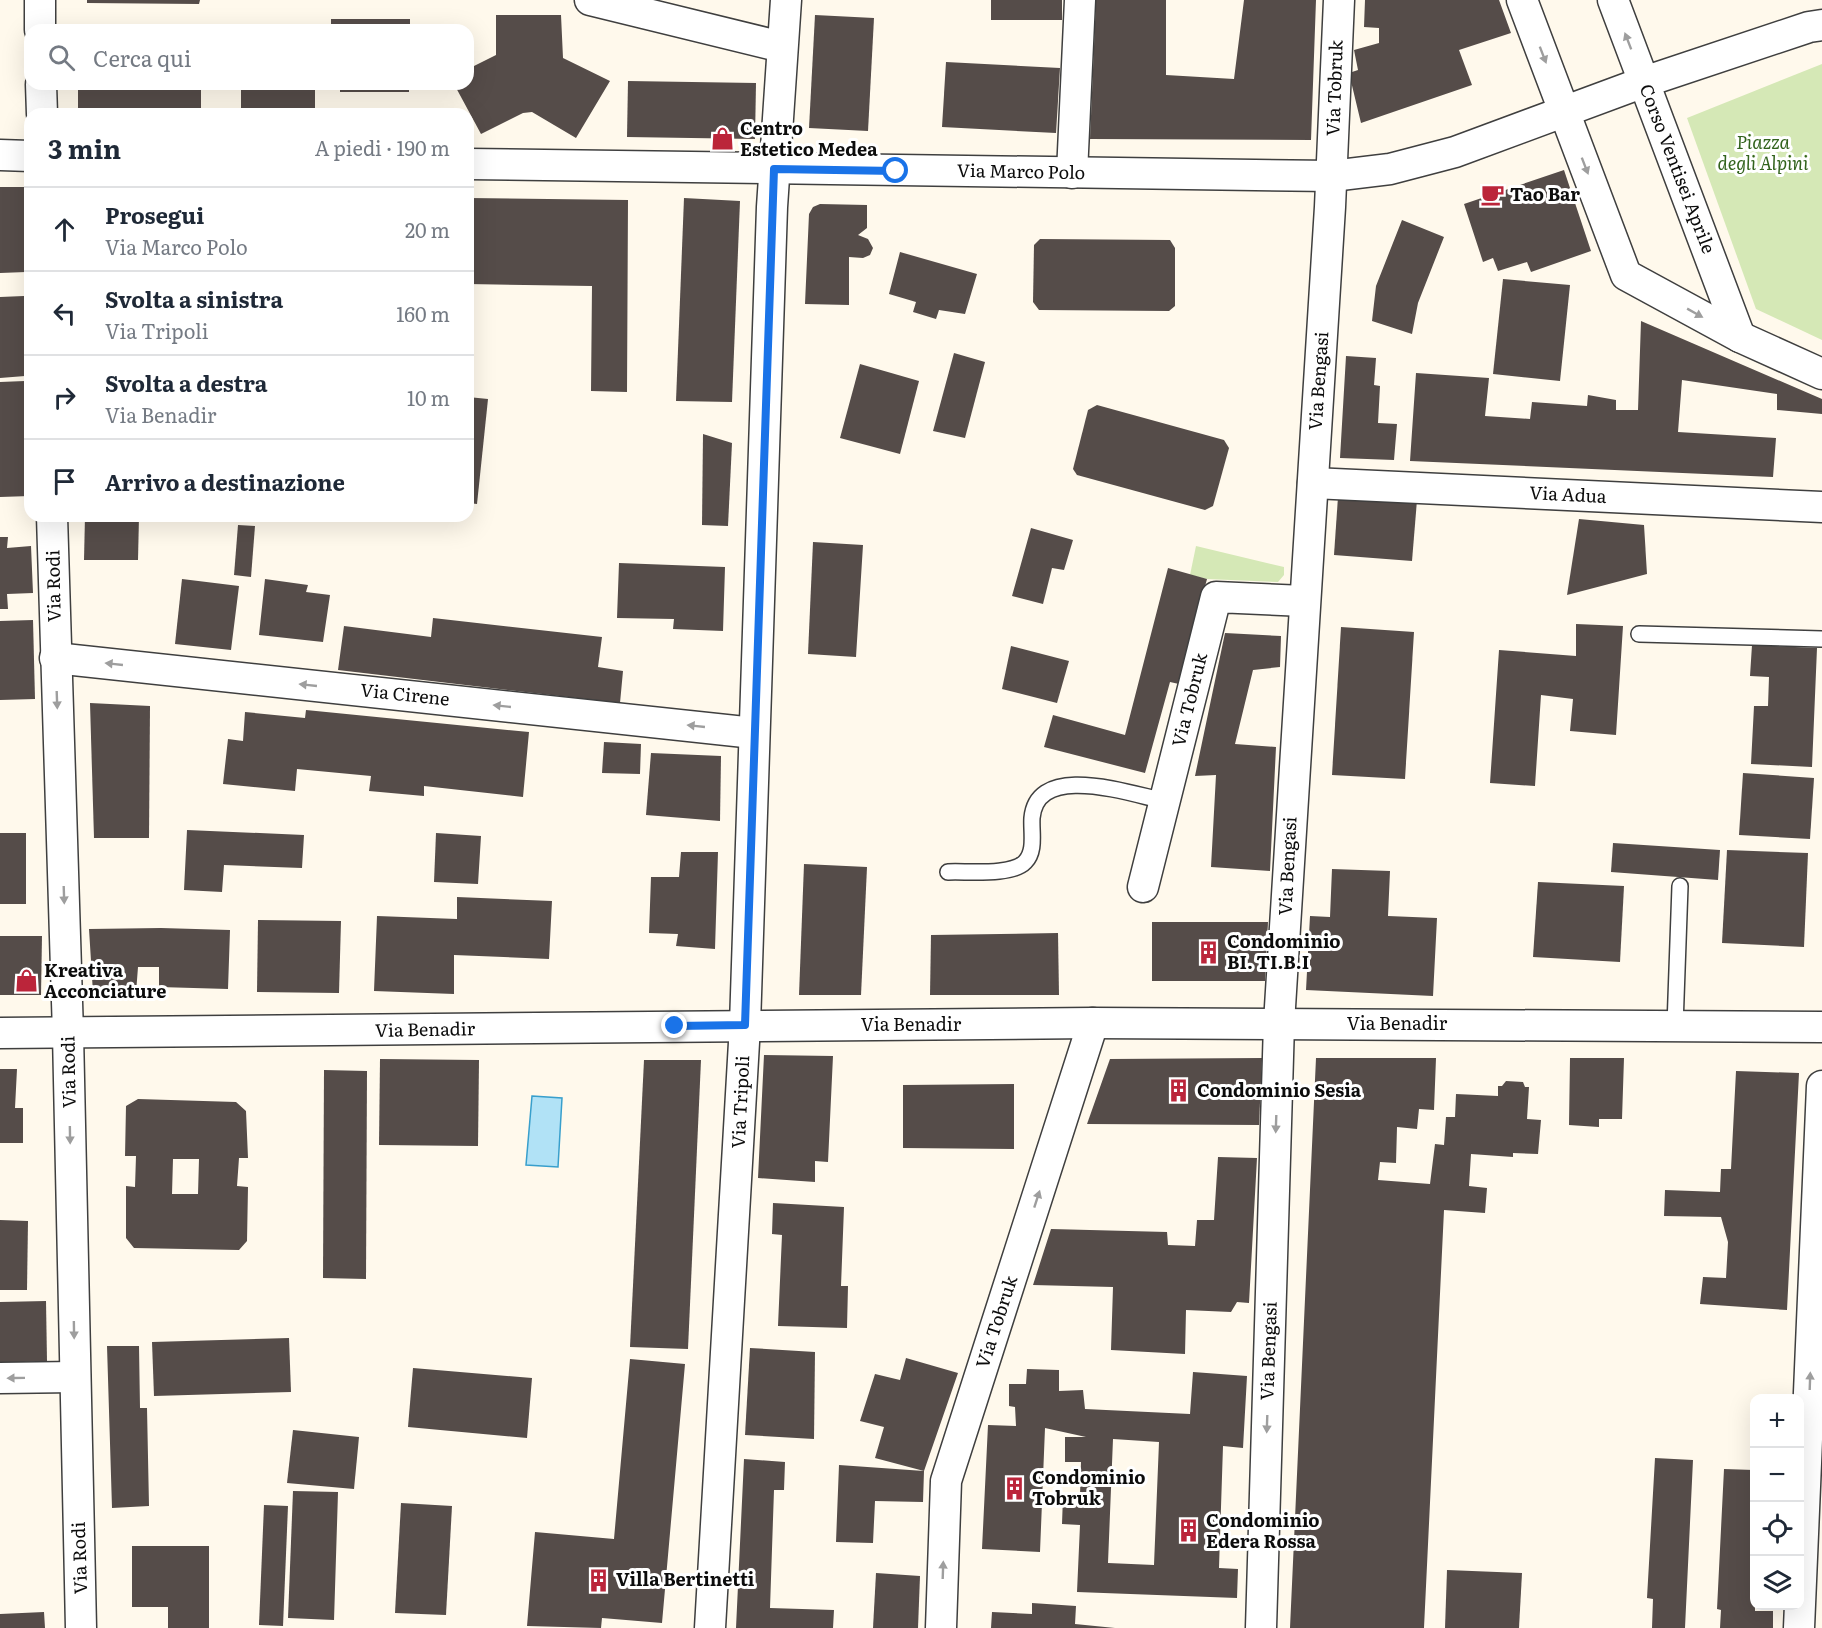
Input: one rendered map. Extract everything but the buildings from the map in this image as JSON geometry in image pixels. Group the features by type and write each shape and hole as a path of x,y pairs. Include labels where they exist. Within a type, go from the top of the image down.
{"street":[{"path":"40,0 40,24"},
{"path":"590,0 782,47"},
{"name":"Via Tripoli","path":"710,1628 745,1025 774,169 786,0"},
{"path":"1072,173 1080,0"},
{"name":"Via Tobruk","path":"1332,176 1339,0"},
{"path":"1522,0 1626,274 1740,338 1822,374"},
{"name":"Corso Ventisei Aprile","path":"1613,0 1740,338"},
{"path":"1564,111 1644,82 1809,27 1822,25"},
{"path":"41,90 42,108"},
{"name":"Via Marco Polo","path":"474,164 1332,176 1390,169 1455,152 1564,111"},
{"path":"0,155 24,156"},
{"name":"Via Bengasi","path":"1261,1628 1279,1023 1332,176"},
{"name":"Via Adua","path":"1313,483 1822,507"},
{"name":"Via Rodi","path":"52,522 68,1034 81,1628"},
{"name":"Via Tobruk","path":"1143,887 1216,597 1304,601"},
{"name":"Via Cirene","path":"55,658 754,733"},
{"name":"Via Tobruk","path":"941,1628 946,1481 1093,1023"},
{"name":"Via Benadir","path":"0,1033 1093,1023 1822,1027"},
{"path":"1799,1628 1822,1086"},
{"path":"0,1378 75,1377"}],"lane":[{"path":"1639,634 1822,639"},
{"path":"948,872 1011,870 1024,864 1031,853 1036,800 1047,790 1067,783 1165,801"},
{"path":"1675,1026 1680,886"}],"green space":[{"name":"Piazza degli Alpini","path":"1822,64 1822,340 1756,309 1687,118"},
{"path":"1196,546 1284,567 1284,575 1278,582 1207,579 1190,575"}],"water":[{"path":"532,1096 562,1098 558,1167 526,1165"}],"place":[{"name":"Centro Estetico Medea","path":"722,139"},
{"name":"Tao Bar","path":"1492,195"},
{"name":"Condominio BI. TI.B.I","path":"1209,952"},
{"name":"Kreativa Acconciature","path":"26,981"},
{"name":"Condominio Sesia","path":"1179,1091"},
{"name":"Condominio Tobruk","path":"1014,1488"},
{"name":"Condominio Edera Rossa","path":"1188,1531"},
{"name":"Villa Bertinetti","path":"598,1580"}],"route":[{"path":"675,1026 745,1025 774,169 896,171"}]}
